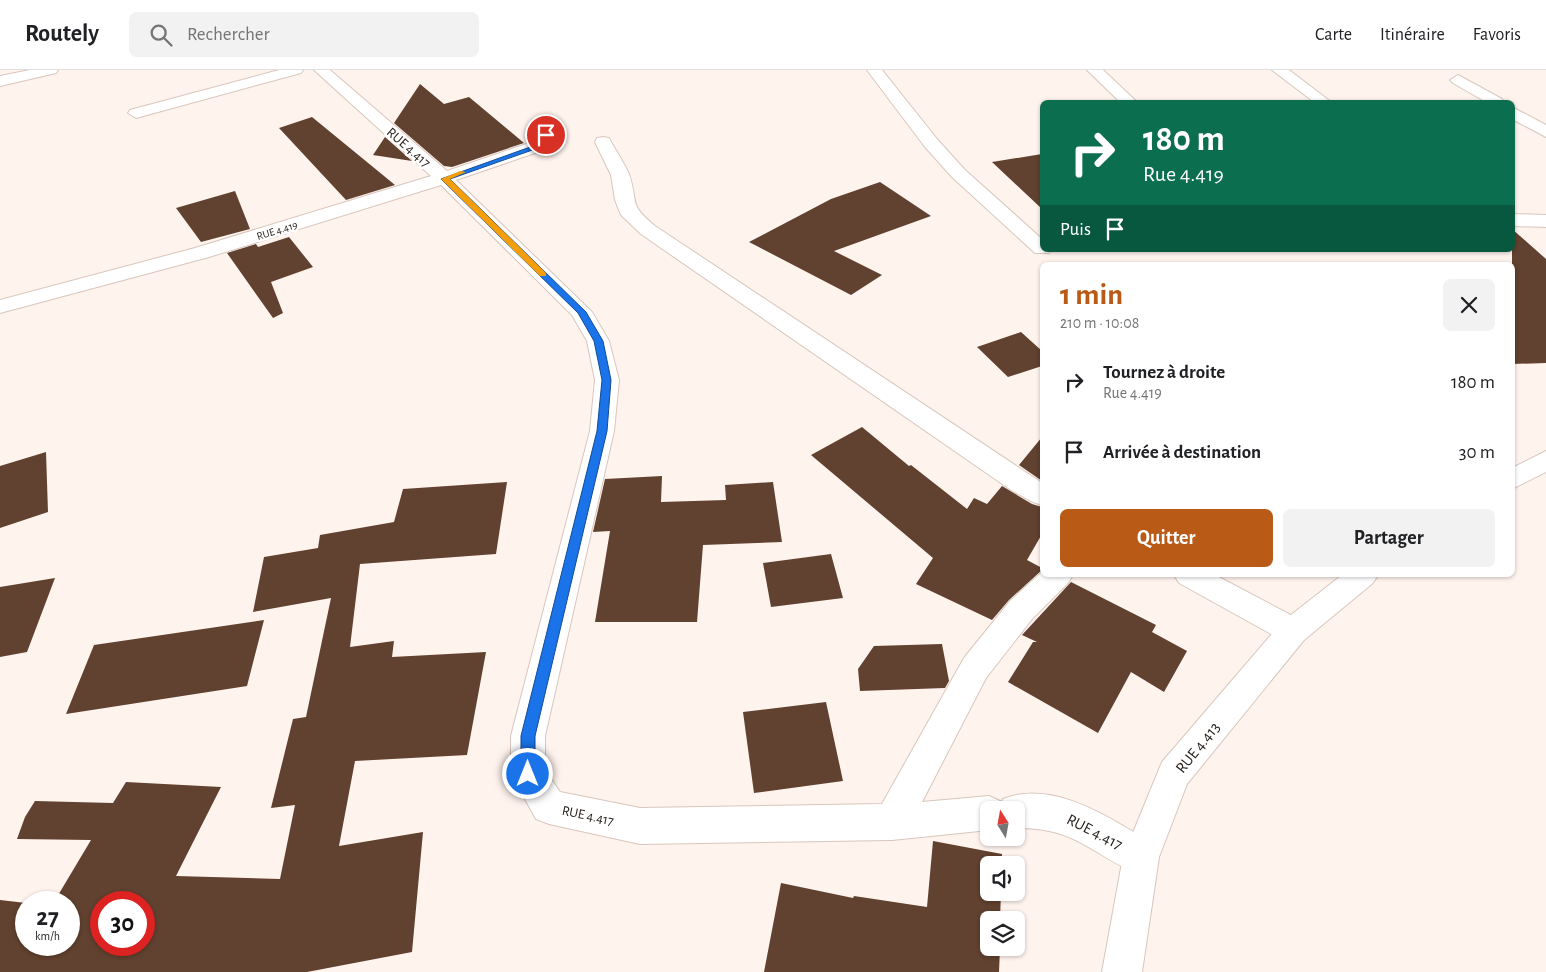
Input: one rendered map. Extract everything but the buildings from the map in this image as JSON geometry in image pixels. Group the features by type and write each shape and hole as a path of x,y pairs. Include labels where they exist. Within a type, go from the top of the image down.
{"street":[{"path":"0,81 52,70"},
{"path":"136,113 296,70"},
{"name":"RUE 4.417","path":"321,70 445,179 582,312 598,341 607,380 602,431 528,736 528,774 549,807 640,826 892,822 980,814"},
{"path":"874,70 930,144 958,173 1033,230 1040,242"},
{"path":"1094,70 1127,100"},
{"path":"1279,70 1320,100"},
{"path":"1458,80 1493,100"},
{"path":"1515,114 1546,132"},
{"name":"RUE 4.419","path":"0,307 149,269 445,179 535,147 543,141 546,135"},
{"path":"603,142 620,175 624,200 630,215 648,230 988,462 1040,495"},
{"path":"1515,220 1546,221"},
{"path":"1515,478 1546,460"},
{"path":"892,822 975,668 1021,610 1056,577"},
{"path":"1193,577 1293,631"},
{"name":"RUE 4.413","path":"1122,972 1141,857 1174,774 1293,631 1360,577"},
{"name":"RUE 4.417","path":"1025,811 1053,811 1079,820 1141,857"}],"slow traffic":[{"path":"462,172 445,179 543,274"}],"route":[{"path":"528,774 528,736 602,431 607,380 598,341 582,312 445,179 535,147 543,141 546,135"}]}
